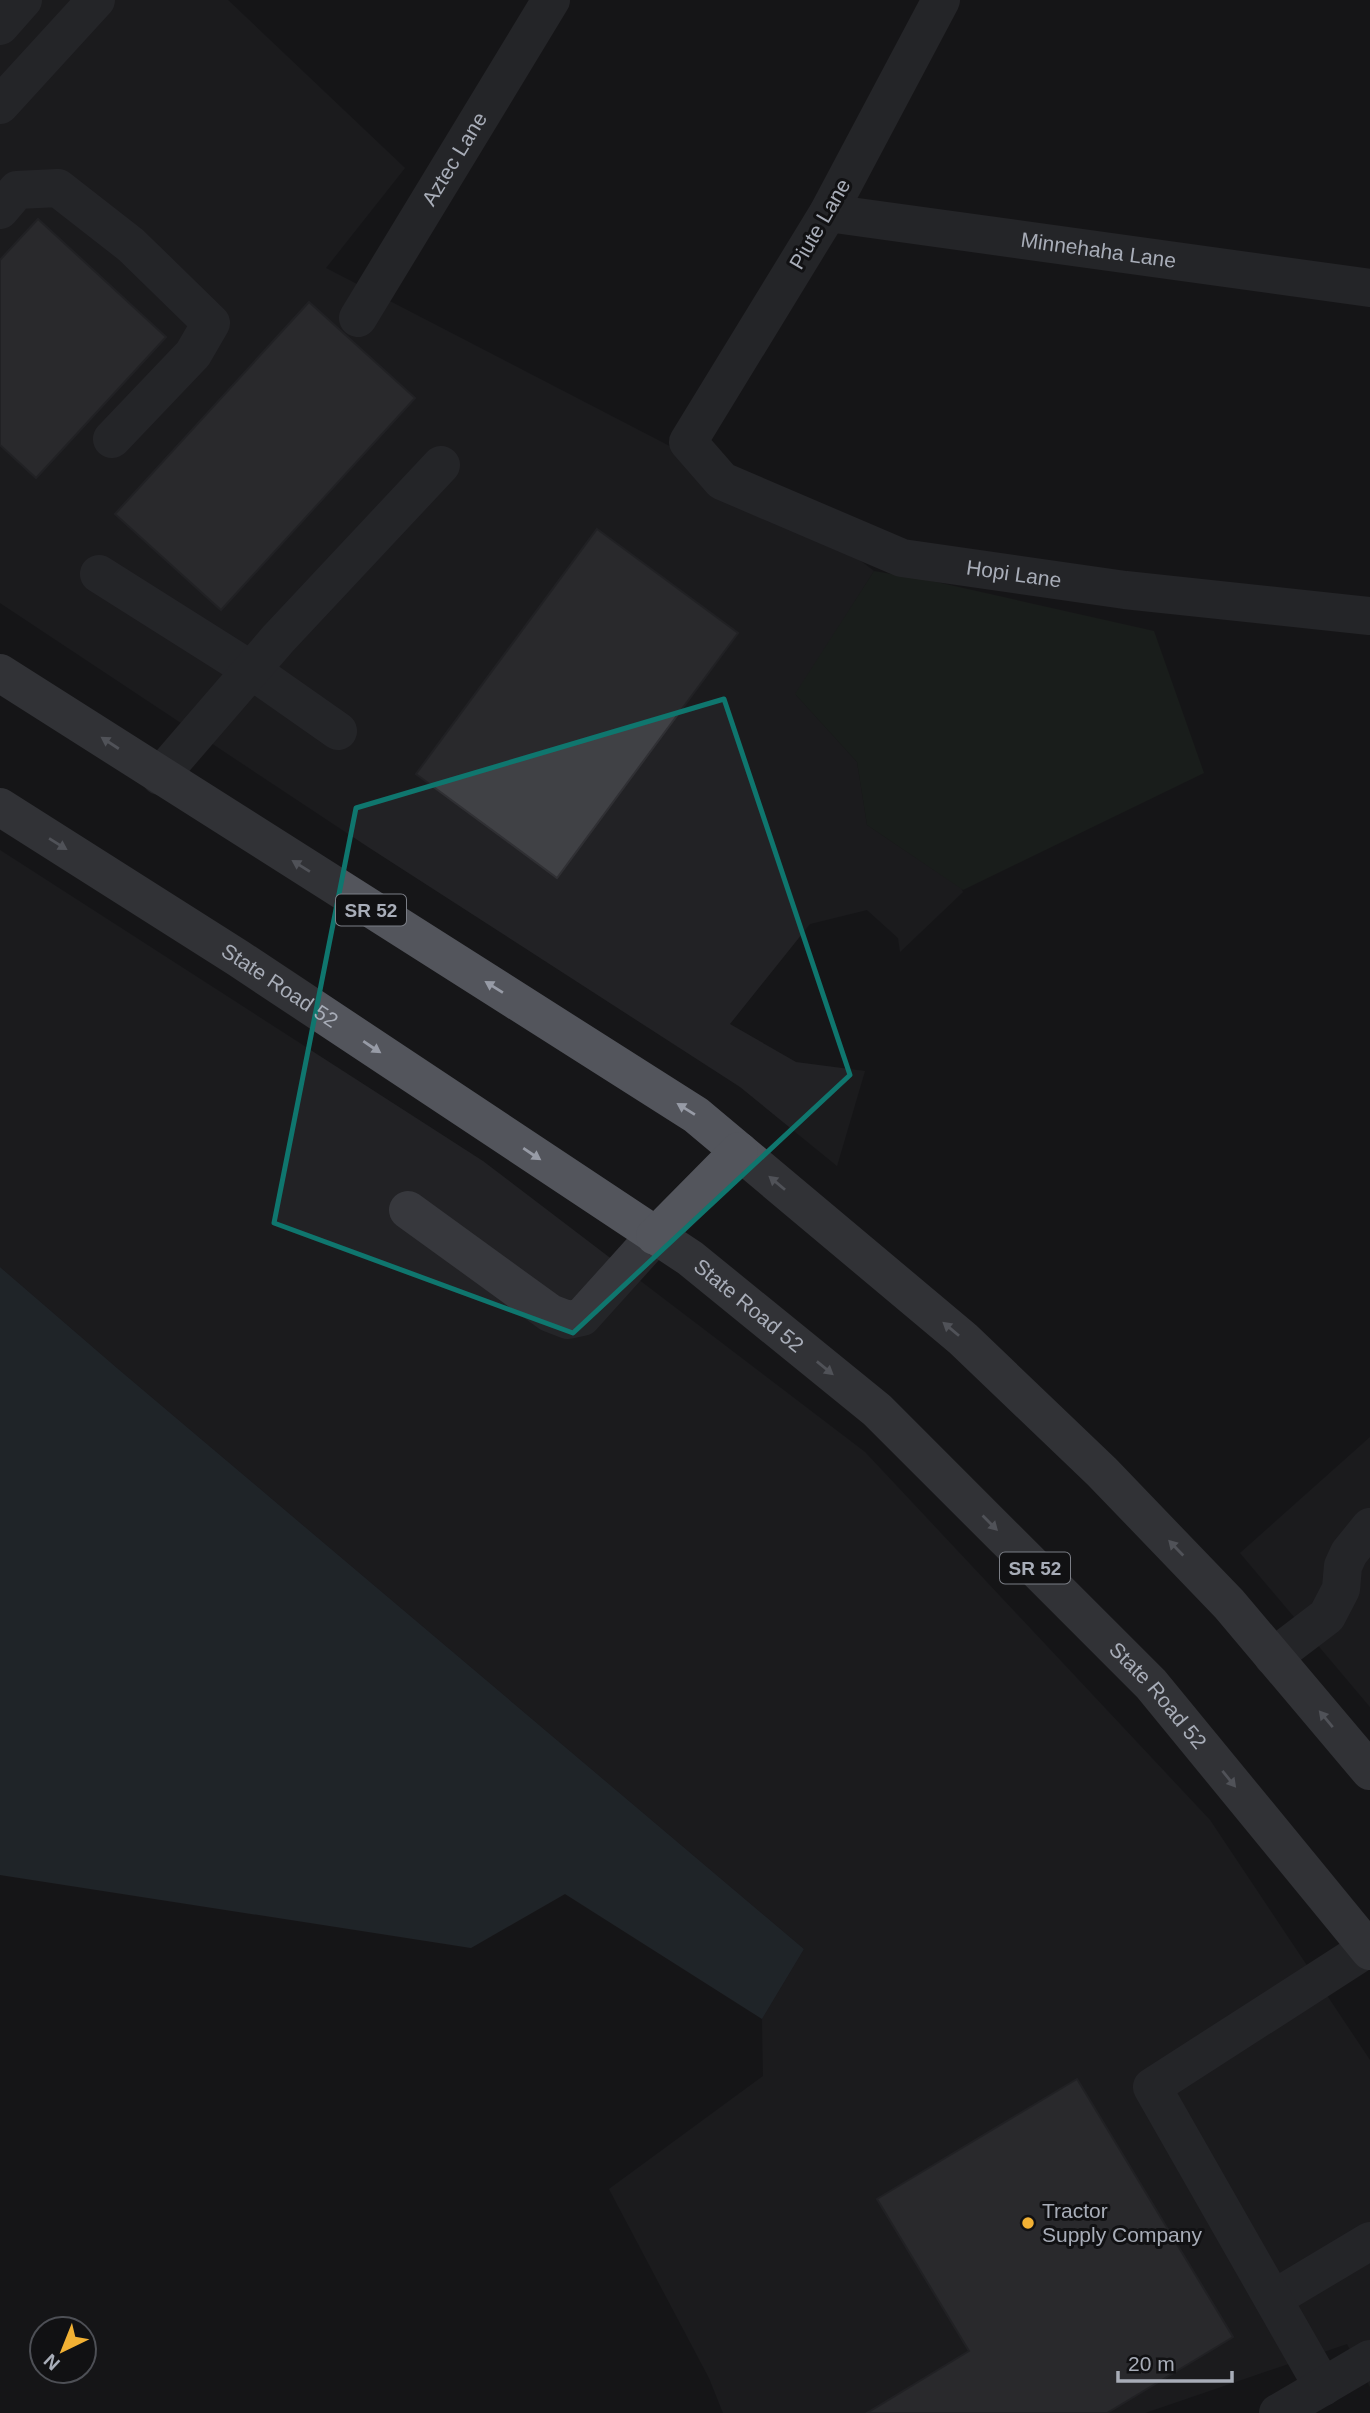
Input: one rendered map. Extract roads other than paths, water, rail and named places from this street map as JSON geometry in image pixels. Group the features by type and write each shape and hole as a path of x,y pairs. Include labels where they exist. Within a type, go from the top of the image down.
{"main road":[{"name":"SR 52","path":"0,673 696,1115 972,1348 1102,1472 1229,1604 1370,1771"},
{"name":"State Road 52","path":"0,807 238,958 690,1258 877,1410 1142,1674 1369,1950"},
{"path":"655,1236 739,1151"}],"street":[{"path":"0,26 23,0"},
{"path":"0,105 96,0"},
{"name":"Aztec Lane","path":"358,318 551,0"},
{"name":"Piute Lane","path":"688,442 828,213 941,0"},
{"path":"0,209 17,190 58,188 131,245 211,323 193,354 112,439"},
{"name":"Minnehaha Lane","path":"828,213 1370,288"},
{"name":"Hopi Lane","path":"688,442 722,481 902,558 1125,590 1370,616"},
{"path":"160,776 251,670 441,465"},
{"path":"99,574 251,670 338,730"},
{"path":"408,1210 550,1313 568,1321 582,1317 655,1236"},
{"path":"1273,1657 1327,1616 1341,1590 1343,1566 1349,1553 1370,1527"},
{"path":"1343,1576 1370,1602"},
{"path":"1323,2387 1152,2087 1369,1950"},
{"path":"1273,2299 1370,2241"},
{"path":"1278,2413 1370,2359"}],"place":[{"name":"Tractor Supply Company","path":"1028,2223"}]}
